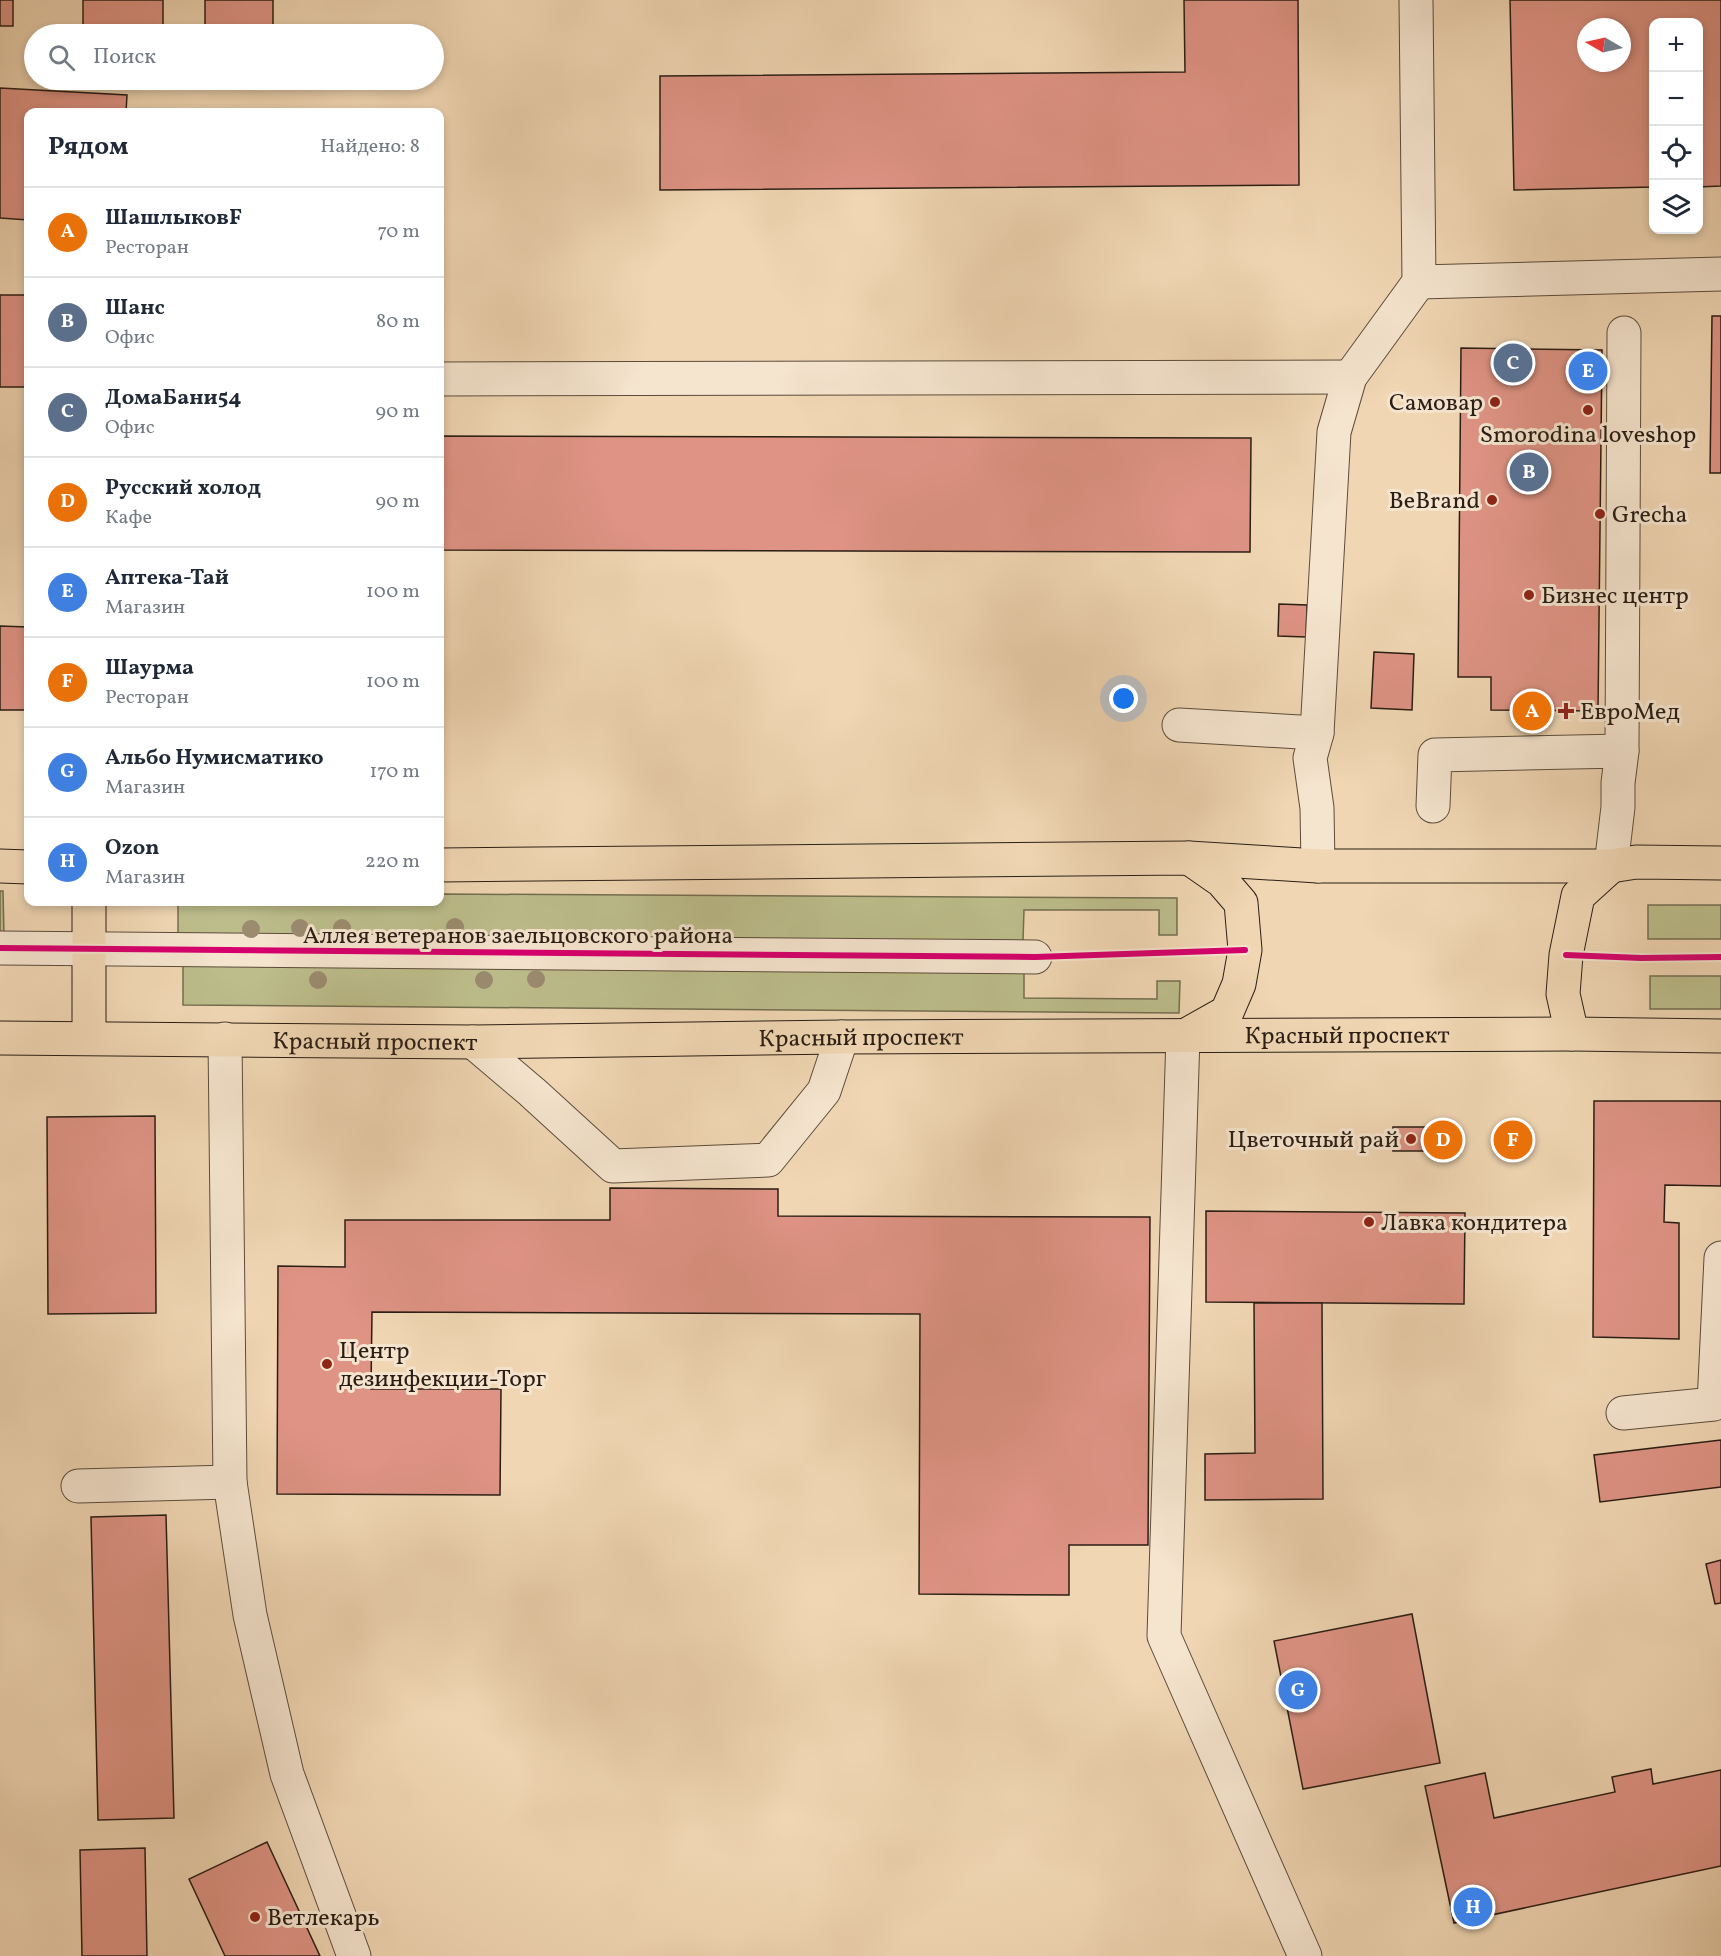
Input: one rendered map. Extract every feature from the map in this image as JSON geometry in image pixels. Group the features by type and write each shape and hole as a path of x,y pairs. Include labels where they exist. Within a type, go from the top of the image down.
{"main road":[{"path":"1184,1036 1227,1012 1239,984 1245,950 1241,903 1222,881 1189,858"},
{"path":"444,865 1189,858 1318,866 1611,866 1636,862 1721,863"},
{"path":"0,866 24,867"},
{"path":"1572,1034 1563,994 1566,955 1578,896 1611,866"},
{"path":"89,906 89,1038"},
{"name":"Красный проспект","path":"0,1038 473,1042 842,1037 1572,1034 1721,1036"}],"street":[{"path":"1318,866 1317,808 1310,758 1317,733 1334,432 1350,377 1419,282 1416,0"},
{"path":"1419,282 1721,274"},
{"path":"1611,866 1622,751 1624,333"},
{"path":"444,379 1350,377"},
{"path":"1179,725 1317,733"},
{"path":"1432,806 1435,754 1622,751"},
{"name":"Аллея ветеранов заельцовского района","path":"0,948 1035,957"},
{"path":"1184,1036 1164,1636 1305,1956"},
{"path":"473,1042 613,1166 768,1160 824,1091 842,1037"},
{"path":"225,1039 230,1482 250,1615 287,1774 354,1956"},
{"path":"1623,1413 1714,1404 1721,1258"},
{"path":"78,1486 230,1482"}],"green space":[{"path":"0,891 3,891 4,935 0,935"},
{"path":"444,894 1177,898 1177,935 1159,935 1159,910 1024,910 1023,941 178,936 178,906 444,906"},
{"path":"1648,905 1721,905 1721,939 1648,939"},
{"path":"183,962 1024,968 1024,998 1157,999 1157,981 1180,981 1179,1013 183,1005"},
{"path":"1650,976 1721,976 1721,1009 1650,1009"}],"building":[{"path":"0,0 13,0 13,26 0,26"},
{"path":"83,0 163,0 163,24 83,24"},
{"path":"205,0 273,0 273,24 205,24"},
{"path":"1184,0 1298,0 1299,185 660,190 660,76 1185,72"},
{"path":"1510,0 1721,0 1721,186 1703,187 1703,18 1649,18 1649,187 1514,190"},
{"path":"0,88 127,95 126,108 24,108 24,220 0,218"},
{"path":"0,295 24,295 24,387 0,387"},
{"path":"1712,316 1721,316 1721,473 1710,473"},
{"name":"Бизнес центр","path":"1461,348 1602,350 1598,711 1491,710 1491,677 1458,677"},
{"path":"444,436 1251,438 1250,552 444,550"},
{"path":"1279,604 1307,605 1306,637 1278,636"},
{"path":"0,626 24,627 24,710 0,710"},
{"path":"1374,652 1414,654 1412,710 1371,708"},
{"path":"1594,1101 1721,1101 1721,1186 1665,1185 1664,1222 1679,1223 1679,1339 1593,1337"},
{"path":"155,1116 156,1313 48,1314 47,1117"},
{"name":"Цветочный рай","path":"1393,1127 1428,1127 1428,1151 1393,1151"},
{"path":"610,1188 778,1189 778,1216 1150,1217 1148,1545 1069,1545 1069,1595 919,1594 920,1314 372,1312 371,1389 501,1389 500,1495 277,1494 278,1266 345,1267 345,1220 610,1220"},
{"path":"1206,1211 1465,1213 1464,1304 1206,1302"},
{"path":"1254,1303 1322,1303 1323,1499 1205,1500 1205,1454 1255,1453"},
{"path":"1721,1440 1721,1487 1600,1502 1594,1455"},
{"path":"166,1515 174,1818 98,1820 91,1517"},
{"path":"1721,1560 1721,1603 1715,1604 1706,1564"},
{"path":"1412,1614 1440,1763 1303,1789 1274,1641"},
{"path":"1651,1769 1653,1784 1721,1770 1721,1866 1454,1923 1425,1786 1485,1773 1494,1818 1615,1792 1612,1777"},
{"name":"Ветлекарь","path":"267,1842 320,1956 225,1956 189,1879"},
{"path":"145,1848 147,1956 82,1956 80,1850"}],"cycle path":[{"path":"0,948 1035,957 1245,950"},
{"path":"1566,955 1641,958 1721,957"}],"place":[{"name":"ДомаБани54","path":"1513,363"},
{"name":"Аптека-Тай","path":"1588,371"},
{"name":"Самовар","path":"1495,402"},
{"name":"Smorodina loveshop","path":"1588,410"},
{"name":"Шанс","path":"1529,472"},
{"name":"BeBrand","path":"1492,500"},
{"name":"Grecha","path":"1600,514"},
{"name":"Бизнес центр","path":"1529,595"},
{"name":"ШашлыковF","path":"1532,711"},
{"name":"ЕвроМед","path":"1566,711"},
{"name":"Цветочный рай","path":"1411,1139"},
{"name":"Русский холод","path":"1443,1140"},
{"name":"Шаурма","path":"1513,1140"},
{"name":"Лавка кондитера","path":"1369,1222"},
{"name":"Центр дезинфекции-Торг","path":"327,1364"},
{"name":"Альбо Нумисматико","path":"1298,1690"},
{"name":"Ozon","path":"1473,1907"},
{"name":"Ветлекарь","path":"255,1917"}]}
